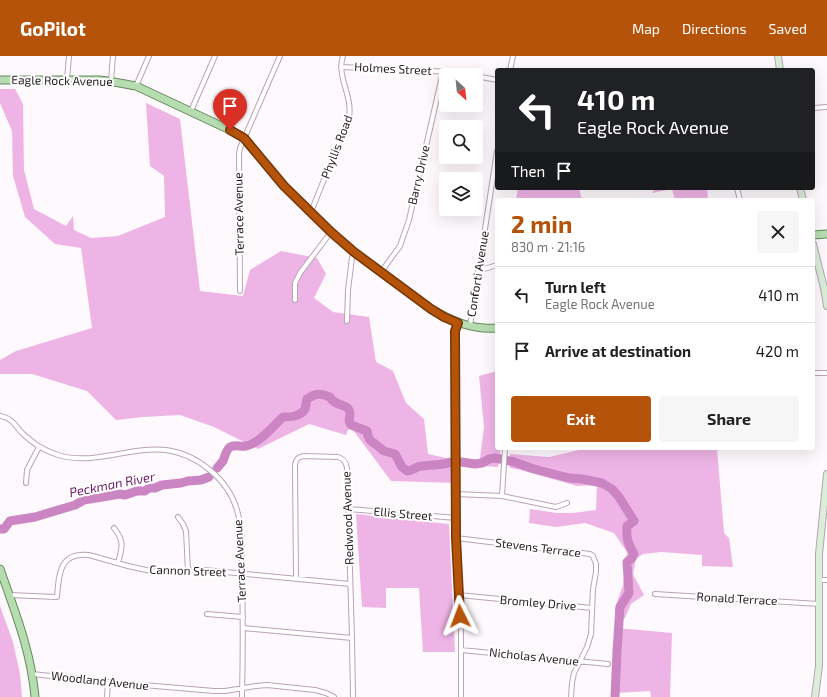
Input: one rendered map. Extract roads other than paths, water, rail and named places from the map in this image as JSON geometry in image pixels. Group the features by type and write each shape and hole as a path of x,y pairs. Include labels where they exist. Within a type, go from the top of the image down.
{"main road":[{"path":"778,56 780,68"},
{"name":"Eagle Rock Avenue","path":"0,80 99,80 136,86 230,130 244,138 284,186 331,232 354,252 444,317 470,326 495,328"},
{"path":"815,235 827,234"},
{"path":"815,252 827,306"},
{"path":"815,697 819,666 820,554 827,474"},
{"path":"0,569 26,644 35,697"}],"street":[{"path":"67,80 69,56"},
{"path":"111,81 113,56"},
{"path":"136,86 149,56"},
{"path":"191,112 214,56"},
{"name":"Terrace Avenue","path":"240,291 240,148 280,56"},
{"name":"Phyllis Road","path":"311,213 351,109 341,67 343,56"},
{"path":"510,68 513,56"},
{"name":"Holmes Street","path":"341,67 439,72"},
{"path":"483,77 495,80"},
{"name":"Barry Drive","path":"381,272 400,246 409,220 439,89"},
{"path":"815,108 827,107"},
{"name":"Conforti Avenue","path":"470,326 495,164"},
{"path":"295,300 295,283 300,273 331,232"},
{"path":"347,321 348,290 354,252"},
{"path":"478,271 495,266"},
{"path":"458,323 455,331 456,538 461,650 461,697"},
{"path":"815,373 827,373"},
{"name":"Terrace Avenue","path":"2,416 10,420 20,432 39,447 60,455 84,458 147,450 167,450 186,456 201,464 222,483 233,499 237,509 241,530 243,617 242,697"},
{"path":"26,483 27,470 39,447"},
{"path":"502,496 505,450"},
{"name":"Redwood Avenue","path":"296,579 296,460 299,457 304,456 338,457 346,463 347,468 352,638 352,697"},
{"path":"456,494 502,496 556,507 567,503"},
{"name":"Ellis Street","path":"349,509 456,518"},
{"path":"178,517 186,531 188,570"},
{"path":"114,528 122,541 118,563"},
{"name":"Stevens Terrace","path":"456,538 590,554 593,556 596,564 596,572 593,589 591,634 587,647 574,673 571,697"},
{"name":"Cannon Street","path":"9,595 57,597 60,570 64,563 71,557 80,554 158,572 205,570 350,584"},
{"path":"819,580 827,580"},
{"name":"Ronald Terrace","path":"655,594 819,604"},
{"name":"Bromley Drive","path":"459,595 592,608"},
{"path":"208,614 243,617"},
{"path":"243,628 352,638"},
{"name":"Nicholas Avenue","path":"461,650 608,664"},
{"name":"Woodland Avenue","path":"32,674 214,691 267,685 315,690 334,697"},
{"path":"108,682 108,697"}],"waterway":[{"name":"Peckman River","path":"217,468 223,461 230,447 246,446 256,441 266,434 283,417 295,416 303,412 307,399 318,394 330,397 336,403 347,407 350,414 349,421 351,425 367,431 370,440 384,451 395,454 402,467 407,471 420,466 451,462"},
{"name":"Peckman River","path":"461,462 475,464 495,458 514,462 569,478 602,483 612,489 619,497 634,521 627,526 628,541 634,554 627,562 629,593 620,607 615,697"},
{"name":"Peckman River","path":"0,529 4,529 10,521 35,517 75,505 84,500 120,494 125,495 137,491 145,491 149,488 155,488 162,485 201,480 209,477"}]}
